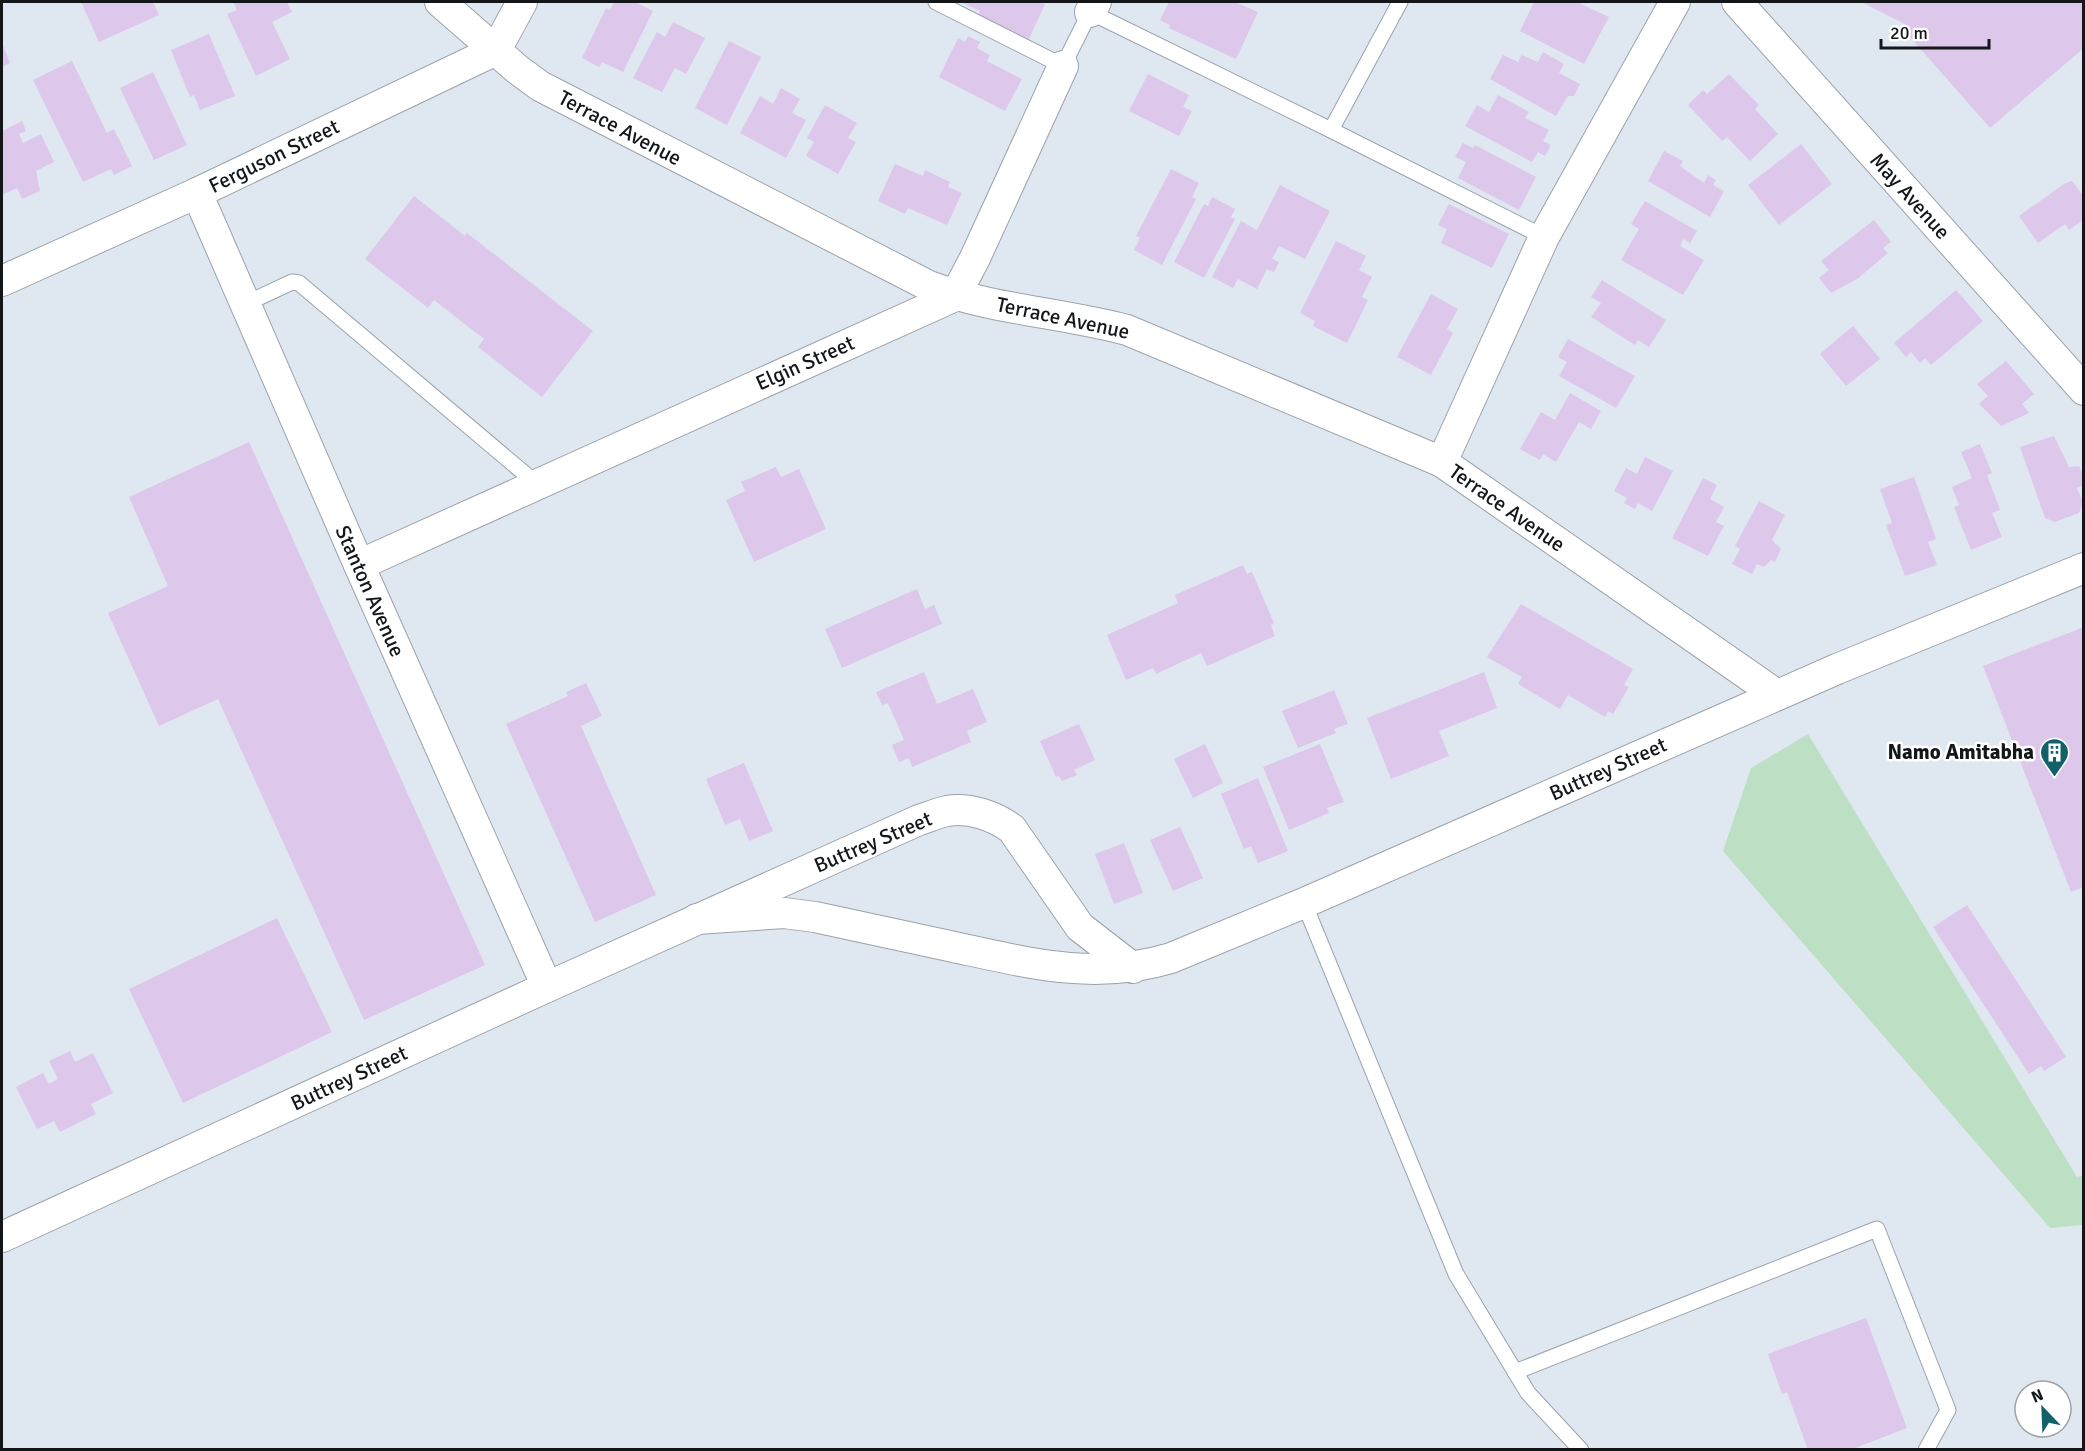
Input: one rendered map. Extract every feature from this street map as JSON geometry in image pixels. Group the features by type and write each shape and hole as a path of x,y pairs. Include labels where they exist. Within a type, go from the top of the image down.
{"street":[{"name":"Terrace Avenue","path":"441,2 517,69 550,91 891,268 955,296 1089,320 1127,330 1442,462 1777,695"},
{"path":"496,50 522,2"},
{"path":"1442,462 1544,237 1676,2"},
{"name":"May Avenue","path":"1737,2 2084,390"},
{"name":"Ferguson Street","path":"2,281 197,193 496,50"},
{"path":"955,296 975,258 1063,66"},
{"name":"Stanton Avenue","path":"197,193 359,565 547,987"},
{"name":"Elgin Street","path":"359,565 955,296"},
{"name":"Buttrey Street","path":"698,919 784,913 815,917 1032,964 1107,970 1133,968 1171,958 1304,903 1777,695 2084,568"},
{"name":"Buttrey Street","path":"2,1237 919,819 950,810 971,812 1003,822 1012,829 1080,927 1133,968"}],"lane":[{"path":"936,2 1063,66 1093,7 1544,237"},
{"path":"1332,130 1400,2"},
{"path":"245,303 292,282 299,283 537,484"},
{"path":"1304,903 1456,1274 1528,1393 1581,1449"},
{"path":"1515,1372 1876,1229 1948,1410 1926,1449"}],"green space":[{"path":"1808,734 2077,1177 2083,1175 2083,1225 2050,1228 1723,851 1751,768"}],"building":[{"path":"81,2 153,2 159,15 99,42"},
{"path":"233,2 287,2 292,12 272,22 290,59 256,76 227,14 237,10"},
{"path":"614,2 635,2 653,11 623,72 602,62 599,67 582,58 606,8 610,10"},
{"path":"961,2 1039,2 1045,4 1029,39 978,14 980,11"},
{"path":"1169,2 1235,2 1258,12 1236,59 1169,28 1170,25 1160,20"},
{"path":"1534,2 1577,2 1609,17 1584,64 1520,31"},
{"path":"1861,2 2084,2 2084,48 1990,128 1902,28 1905,24"},
{"path":"673,22 705,38 686,74 675,68 662,92 633,78 657,32 665,37"},
{"path":"209,34 235,96 200,110 194,95 190,97 171,50"},
{"path":"968,36 980,42 977,48 990,55 987,61 1022,79 1005,111 939,77 958,38 965,42"},
{"path":"729,41 761,57 727,125 695,108"},
{"path":"2,43 10,63 2,67"},
{"path":"1543,52 1564,64 1559,73 1580,84 1574,96 1568,96 1556,116 1490,79 1503,55 1518,62 1522,55 1538,62"},
{"path":"72,61 107,133 114,129 132,166 114,175 111,169 83,182 33,80"},
{"path":"153,72 187,145 154,160 120,88"},
{"path":"1148,74 1189,95 1183,107 1192,111 1179,136 1129,111"},
{"path":"1729,74 1759,105 1755,109 1778,134 1750,161 1727,137 1722,141 1688,105 1703,90 1707,94"},
{"path":"781,88 800,99 792,113 806,120 786,158 740,133 760,96 773,104"},
{"path":"1498,95 1529,112 1525,118 1549,130 1543,141 1551,145 1545,156 1538,152 1532,162 1465,126 1477,105 1489,112"},
{"path":"825,105 857,123 848,138 856,142 838,174 806,156 814,142 807,138"},
{"path":"22,121 26,131 19,134 23,143 41,134 54,162 36,171 40,191 22,199 17,188 2,195 2,131"},
{"path":"1463,143 1473,148 1475,145 1536,177 1519,210 1458,178 1466,162 1455,157"},
{"path":"1801,144 1832,184 1779,225 1748,185"},
{"path":"1664,151 1683,161 1680,166 1704,183 1708,175 1716,180 1713,185 1724,191 1710,217 1648,181"},
{"path":"895,164 923,176 925,170 950,182 948,187 962,193 947,225 908,208 905,214 878,201"},
{"path":"1171,169 1199,183 1192,197 1196,199 1162,265 1134,250 1140,238 1136,236"},
{"path":"2072,181 2082,194 2084,193 2084,219 2069,230 2065,224 2038,243 2019,216 2064,184"},
{"path":"1280,185 1330,211 1305,259 1279,246 1272,259 1279,262 1274,272 1267,269 1257,289 1238,279 1233,288 1212,277 1241,221 1257,230"},
{"path":"414,196 465,236 467,233 593,331 542,397 478,347 484,339 434,300 428,308 365,259"},
{"path":"1212,197 1235,209 1231,217 1235,219 1204,278 1174,262 1204,204 1208,206"},
{"path":"1645,201 1697,231 1690,243 1683,239 1680,246 1704,260 1683,295 1621,260 1639,229 1631,224"},
{"path":"1449,204 1509,234 1492,268 1441,243 1447,229 1438,225"},
{"path":"1874,220 1891,242 1883,248 1888,253 1857,279 1831,293 1819,278 1829,270 1821,261"},
{"path":"1336,241 1366,256 1359,270 1372,277 1362,297 1368,300 1347,343 1313,326 1315,321 1300,313"},
{"path":"1602,280 1666,320 1649,347 1638,340 1635,345 1591,317 1601,303 1591,297"},
{"path":"1956,290 1983,321 1931,365 1925,358 1920,363 1911,352 1906,357 1894,343"},
{"path":"1431,294 1458,309 1447,329 1453,333 1431,375 1397,357"},
{"path":"1853,326 1880,359 1846,386 1820,354"},
{"path":"1568,339 1635,376 1616,408 1559,376 1567,362 1558,357"},
{"path":"2006,361 2034,394 2022,404 2029,413 2001,426 1979,404 1988,396 1977,384"},
{"path":"1570,393 1601,411 1591,429 1579,422 1556,462 1543,454 1540,460 1520,449 1541,412 1555,420"},
{"path":"2054,436 2069,467 2079,466 2084,476 2084,485 2077,488 2083,502 2079,513 2055,522 2045,518 2020,447"},
{"path":"249,442 485,965 364,1020 218,699 159,726 108,613 168,586 129,497"},
{"path":"1980,444 1992,473 1987,475 2000,510 1992,513 2002,537 1971,550 1954,507 1959,505 1952,487 1972,478 1961,452"},
{"path":"1645,457 1673,471 1652,511 1638,503 1635,509 1624,503 1627,498 1614,491 1626,468 1637,474"},
{"path":"776,467 781,477 799,469 826,529 754,562 726,500 745,491 741,482"},
{"path":"1914,477 1936,539 1928,542 1937,565 1905,576 1886,525 1892,523 1880,489"},
{"path":"1703,478 1717,485 1710,499 1724,507 1716,522 1724,526 1708,556 1672,538"},
{"path":"1759,501 1785,515 1772,540 1781,549 1775,562 1771,560 1764,567 1757,564 1752,574 1732,564 1740,549 1735,546"},
{"path":"1243,565 1247,574 1252,572 1274,623 1271,625 1275,636 1207,666 1201,653 1156,674 1153,668 1126,680 1107,635 1178,603 1175,595"},
{"path":"917,589 925,609 934,605 942,624 842,668 825,629"},
{"path":"1521,604 1633,669 1624,685 1629,687 1613,714 1608,711 1605,717 1568,695 1560,709 1518,684 1522,677 1487,657"},
{"name":"Namo Amitabha","path":"2084,627 2084,887 2071,892 1983,666"},
{"path":"924,672 937,704 973,689 987,722 967,731 971,742 912,767 909,758 899,762 892,745 904,740 888,703 882,705 876,692"},
{"path":"1484,672 1497,708 1439,731 1449,756 1391,779 1367,718"},
{"path":"586,683 602,716 581,726 656,895 595,922 506,724 568,696 566,692"},
{"path":"1334,690 1348,724 1334,729 1336,733 1298,748 1282,711"},
{"path":"1079,724 1095,760 1074,770 1077,775 1062,781 1059,776 1056,777 1040,741"},
{"path":"1205,744 1223,783 1193,798 1174,759"},
{"path":"1320,744 1344,802 1327,808 1329,813 1289,830 1263,767"},
{"path":"744,763 773,831 749,841 740,819 725,825 706,779"},
{"path":"1258,778 1288,851 1258,863 1251,846 1244,849 1221,794"},
{"path":"1180,827 1203,878 1173,891 1150,840"},
{"path":"1124,843 1143,893 1114,904 1095,854"},
{"path":"1967,905 2066,1057 2044,1071 2041,1066 2029,1074 1933,927"},
{"path":"277,918 332,1032 183,1103 129,989"},
{"path":"70,1051 75,1062 93,1053 113,1093 91,1104 96,1114 60,1132 54,1121 37,1129 16,1087 43,1073 49,1084 58,1079 49,1061"},
{"path":"1866,1318 1907,1428 1850,1450 1808,1450 1787,1392 1782,1394 1768,1354"}],"place":[{"name":"Namo Amitabha","path":"2055,778"}]}
